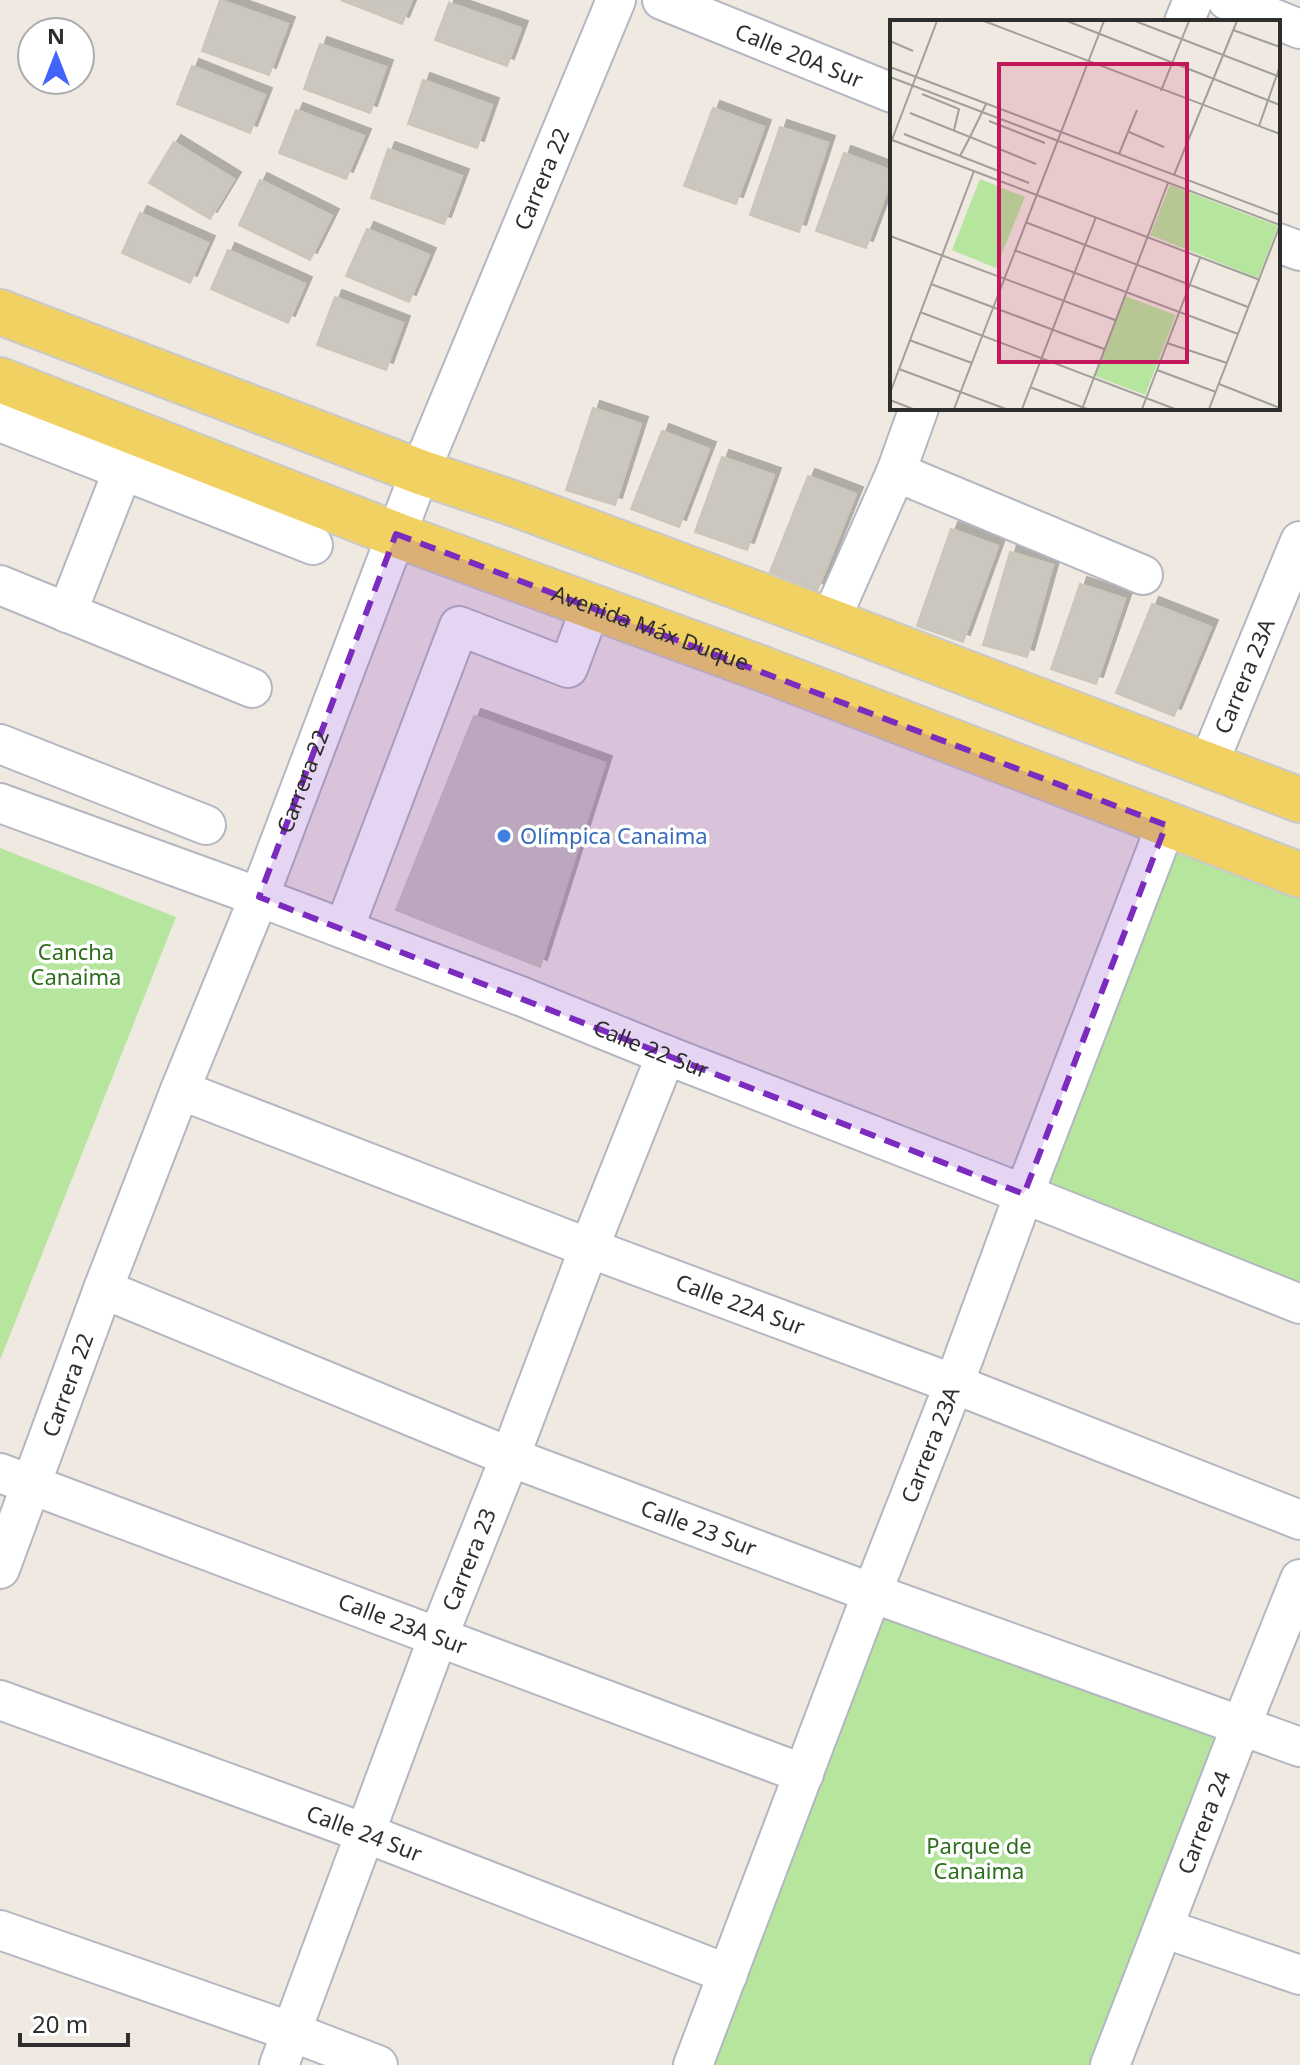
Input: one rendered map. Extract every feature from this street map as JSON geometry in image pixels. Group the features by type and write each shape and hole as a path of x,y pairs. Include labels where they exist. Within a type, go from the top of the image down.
{"main road":[{"path":"0,312 420,472 830,621 1300,800"},
{"name":"Avenida Máx Duque","path":"0,380 396,534 777,675 1300,875"}],"street":[{"name":"Carrera 22","path":"0,1569 15,1479 103,1289 259,897 420,472 616,0"},
{"name":"Calle 20A Sur","path":"662,0 890,92"},
{"path":"1185,20 1193,0"},
{"path":"1227,0 1277,20"},
{"path":"1280,21 1300,29"},
{"path":"1280,244 1300,251"},
{"path":"830,621 896,472 918,410"},
{"path":"0,422 313,545"},
{"path":"67,613 123,470"},
{"path":"896,472 1143,575"},
{"name":"Carrera 23A","path":"1208,765 1300,541"},
{"path":"0,585 252,688"},
{"path":"344,929 459,626 568,668 591,607"},
{"path":"0,744 206,825"},
{"name":"Calle 22 Sur","path":"0,803 523,997 1300,1304"},
{"name":"Carrera 23A","path":"693,2065 1166,825"},
{"name":"Carrera 23","path":"285,2048 438,1637 666,1055"},
{"name":"Calle 22A Sur","path":"180,1090 589,1248 954,1384 1300,1520"},
{"name":"Calle 23 Sur","path":"103,1289 510,1457 872,1593 1300,1747"},
{"name":"Calle 23A Sur","path":"15,1479 804,1774"},
{"name":"Carrera 24","path":"1110,2065 1300,1579"},
{"name":"Calle 24 Sur","path":"0,1700 365,1833 728,1974"},
{"path":"1163,1928 1300,1975"},
{"path":"0,1930 285,2048 378,2065"}],"highlighted area":[{"path":"396,534 1166,825 1024,1194 259,897"}],"green space":[{"path":"1180,837 1300,882 1300,1294 1043,1186"},
{"name":"Cancha Canaima","path":"0,848 176,917 0,1360"},
{"name":"Parque de Canaima","path":"873,1609 1226,1736 1100,2065 701,2065"}],"building":[{"path":"220,0 288,24 269,75 202,51"},
{"path":"341,0 412,0 402,24"},
{"path":"449,3 521,28 507,66 435,40"},
{"path":"320,44 386,67 370,113 304,89"},
{"path":"192,66 265,95 250,133 177,104"},
{"path":"423,80 492,105 477,148 408,124"},
{"path":"713,108 764,127 736,204 684,186"},
{"path":"296,110 364,136 346,179 279,153"},
{"path":"780,127 828,143 799,232 750,215"},
{"path":"174,142 234,179 210,219 149,183"},
{"path":"388,149 462,176 444,224 371,198"},
{"path":"844,153 890,170 890,183 866,248 816,231"},
{"path":"260,180 332,216 310,260 239,225"},
{"path":"140,213 208,243 190,283 122,253"},
{"path":"367,229 429,255 409,302 346,276"},
{"path":"228,250 305,284 288,323 211,289"},
{"path":"335,297 403,323 386,370 317,345"},
{"path":"593,408 641,424 615,505 566,490"},
{"path":"662,431 709,449 679,527 631,509"},
{"path":"722,457 774,475 747,550 695,532"},
{"path":"808,476 856,494 817,591 770,572"},
{"path":"951,529 998,546 963,642 917,626"},
{"path":"1010,552 1053,565 1027,657 983,645"},
{"path":"1080,584 1125,599 1096,684 1051,669"},
{"path":"1152,604 1211,627 1174,716 1116,693"},
{"name":"Olímpica Canaima","path":"474,716 605,763 540,967 396,910"}],"place":[{"name":"Olímpica Canaima","path":"504,836"}]}
